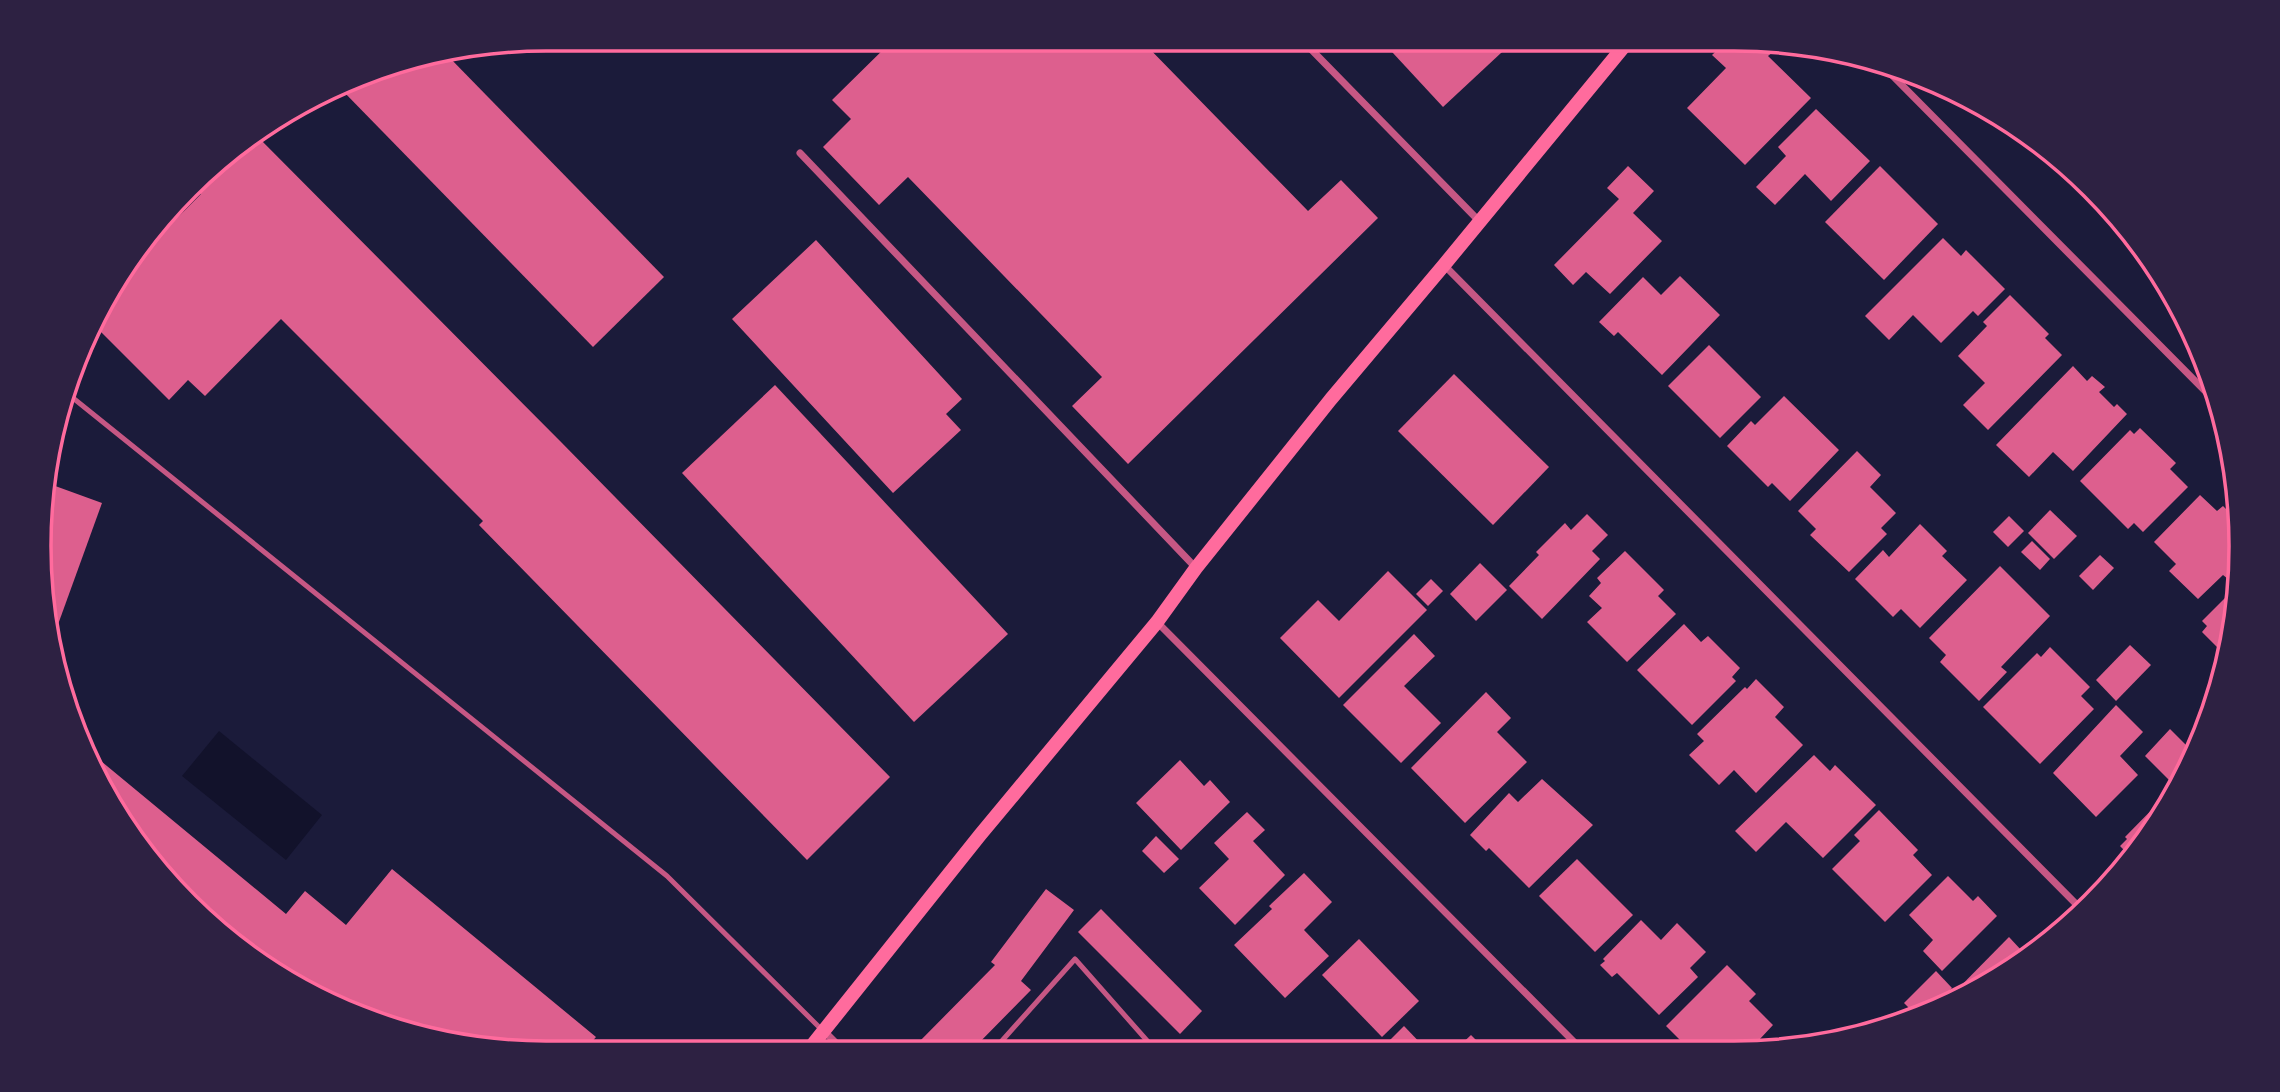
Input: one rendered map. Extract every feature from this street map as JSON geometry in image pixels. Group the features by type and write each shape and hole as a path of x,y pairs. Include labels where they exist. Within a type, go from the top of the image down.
{"main road":[{"path":"816,1041 979,835 1157,622 1196,568 1331,398 1619,51"}],"street":[{"path":"1314,51 1480,222"},
{"path":"1894,77 2204,390"},
{"path":"800,153 1196,568"},
{"path":"1444,265 2076,904"},
{"path":"1157,622 1574,1041"},
{"path":"824,1031 834,1041"}],"lane":[{"path":"74,399 667,876 824,1031"},
{"path":"1002,1041 1074,959 1147,1041"}],"shaded area":[{"path":"219,731 322,815 286,860 182,776"}],"building":[{"path":"882,51 1152,51 1308,211 1341,180 1378,218 1128,464 1072,406 1102,377 908,177 879,205 823,147 851,119 832,100"},
{"path":"1391,51 1503,51 1443,107"},
{"path":"1716,51 1772,53 1768,56 1811,98 1745,165 1687,108 1726,68 1712,55"},
{"path":"452,60 664,277 593,347 345,93 387,77"},
{"path":"1816,109 1870,161 1831,201 1805,174 1775,205 1756,187 1786,156 1778,147"},
{"path":"262,141 890,777 807,860 479,525 483,521 281,319 205,396 188,380 169,400 100,331 117,298 153,245 219,174"},
{"path":"1628,166 1654,191 1633,213 1662,241 1610,294 1586,272 1573,285 1554,265 1619,199 1607,188"},
{"path":"1880,166 1938,224 1884,280 1825,222"},
{"path":"1943,238 1961,256 1966,250 2005,289 1978,316 1973,311 1941,343 1913,315 1889,340 1865,316"},
{"path":"816,240 962,399 946,414 961,430 893,493 732,319"},
{"path":"1680,276 1720,315 1662,375 1618,332 1614,336 1599,322 1643,277 1661,295"},
{"path":"2010,295 2049,334 2045,338 2062,355 1988,430 1963,405 1985,383 1958,356 1987,326 1983,322"},
{"path":"1709,345 1761,397 1720,438 1668,386"},
{"path":"2073,366 2087,381 2092,376 2105,387 2099,392 2114,407 2117,404 2127,414 2073,471 2053,452 2029,477 1996,445"},
{"path":"1454,374 1549,467 1493,525 1398,431"},
{"path":"775,385 1008,634 914,722 682,473"},
{"path":"1784,396 1839,450 1790,501 1772,483 1768,487 1727,446 1751,421 1755,425"},
{"path":"2140,428 2176,463 2170,469 2188,487 2143,532 2134,523 2128,529 2080,481 2130,430 2134,434"},
{"path":"1857,451 1881,475 1870,487 1896,513 1881,528 1887,534 1849,572 1810,535 1816,529 1798,511"},
{"path":"55,486 102,503 57,626 51,546"},
{"path":"2200,495 2217,511 2223,506 2228,514 2228,579 2223,575 2198,599 2169,571 2176,564 2154,542"},
{"path":"2050,510 2077,536 2054,559 2028,533"},
{"path":"1587,514 1608,535 1592,551 1600,559 1542,619 1509,586 1539,555 1536,552 1565,523 1571,530"},
{"path":"2009,516 2024,531 2008,547 1993,532"},
{"path":"1920,524 1947,551 1942,556 1967,580 1920,628 1901,609 1893,617 1855,579 1883,550 1889,557"},
{"path":"2032,541 2050,559 2040,570 2021,552"},
{"path":"1625,551 1664,590 1658,596 1676,614 1627,662 1587,622 1602,608 1589,596 1601,583 1597,578"},
{"path":"2100,555 2114,568 2093,590 2079,576"},
{"path":"1480,563 1507,590 1476,621 1450,594"},
{"path":"2000,566 2050,616 2001,667 2007,672 1979,701 1940,662 1946,655 1929,638"},
{"path":"1388,571 1427,610 1339,698 1280,638 1318,600 1339,621"},
{"path":"1431,579 1443,591 1428,606 1416,594"},
{"path":"2226,597 2220,643 2217,647 2202,632 2207,626 2202,621"},
{"path":"1684,624 1701,642 1708,636 1740,668 1732,677 1736,681 1692,725 1637,670"},
{"path":"1414,634 1435,656 1404,686 1441,723 1401,763 1343,705"},
{"path":"2130,645 2151,665 2116,701 2096,680"},
{"path":"2050,647 2090,687 2081,696 2094,709 2040,764 1983,707 2037,653 2041,657"},
{"path":"1756,679 1784,707 1775,717 1803,745 1756,793 1734,770 1719,785 1689,755 1704,741 1697,734"},
{"path":"1486,692 1511,718 1497,732 1527,762 1465,823 1411,768"},
{"path":"2116,705 2143,732 2120,756 2138,775 2096,817 2053,773"},
{"path":"2170,729 2187,746 2170,781 2145,756"},
{"path":"1814,755 1830,771 1835,765 1876,805 1823,858 1786,822 1756,852 1735,831"},
{"path":"99,760 286,914 305,891 346,925 392,869 596,1037 592,1041 514,1040 449,1032 356,1004 298,975 219,918 174,873 134,821"},
{"path":"1180,760 1204,786 1210,780 1230,802 1181,850 1136,803"},
{"path":"1542,779 1593,825 1529,888 1489,848 1486,851 1470,835 1509,793 1518,802"},
{"path":"2156,806 2124,850 2120,846 2127,839 2125,837"},
{"path":"1879,810 1918,850 1913,855 1932,875 1885,922 1832,869 1860,841 1854,835"},
{"path":"1247,812 1265,830 1253,841 1285,875 1235,925 1199,888 1229,859 1214,843"},
{"path":"1156,836 1179,859 1164,873 1142,851"},
{"path":"1577,859 1633,915 1595,952 1539,896"},
{"path":"1304,873 1332,902 1304,930 1329,956 1285,998 1234,945 1272,909 1269,906"},
{"path":"1948,876 1973,901 1978,896 1997,916 1942,971 1923,951 1933,940 1909,915"},
{"path":"1046,889 1074,910 1021,981 1031,990 981,1041 920,1041 995,965 991,962"},
{"path":"1101,909 1202,1011 1180,1034 1078,932"},
{"path":"1641,920 1661,940 1677,923 1706,952 1690,968 1698,977 1659,1015 1617,973 1612,977 1600,965"},
{"path":"2009,937 2021,950 1982,975 1961,986"},
{"path":"1359,939 1419,1001 1382,1037 1322,975"},
{"path":"1727,965 1756,994 1749,1001 1773,1025 1759,1040 1734,1041 1681,1041 1666,1026"},
{"path":"1936,971 1952,988 1948,993 1910,1009 1904,1003"},
{"path":"1404,1026 1418,1041 1389,1041"},
{"path":"1471,1035 1477,1041 1465,1041"}]}
